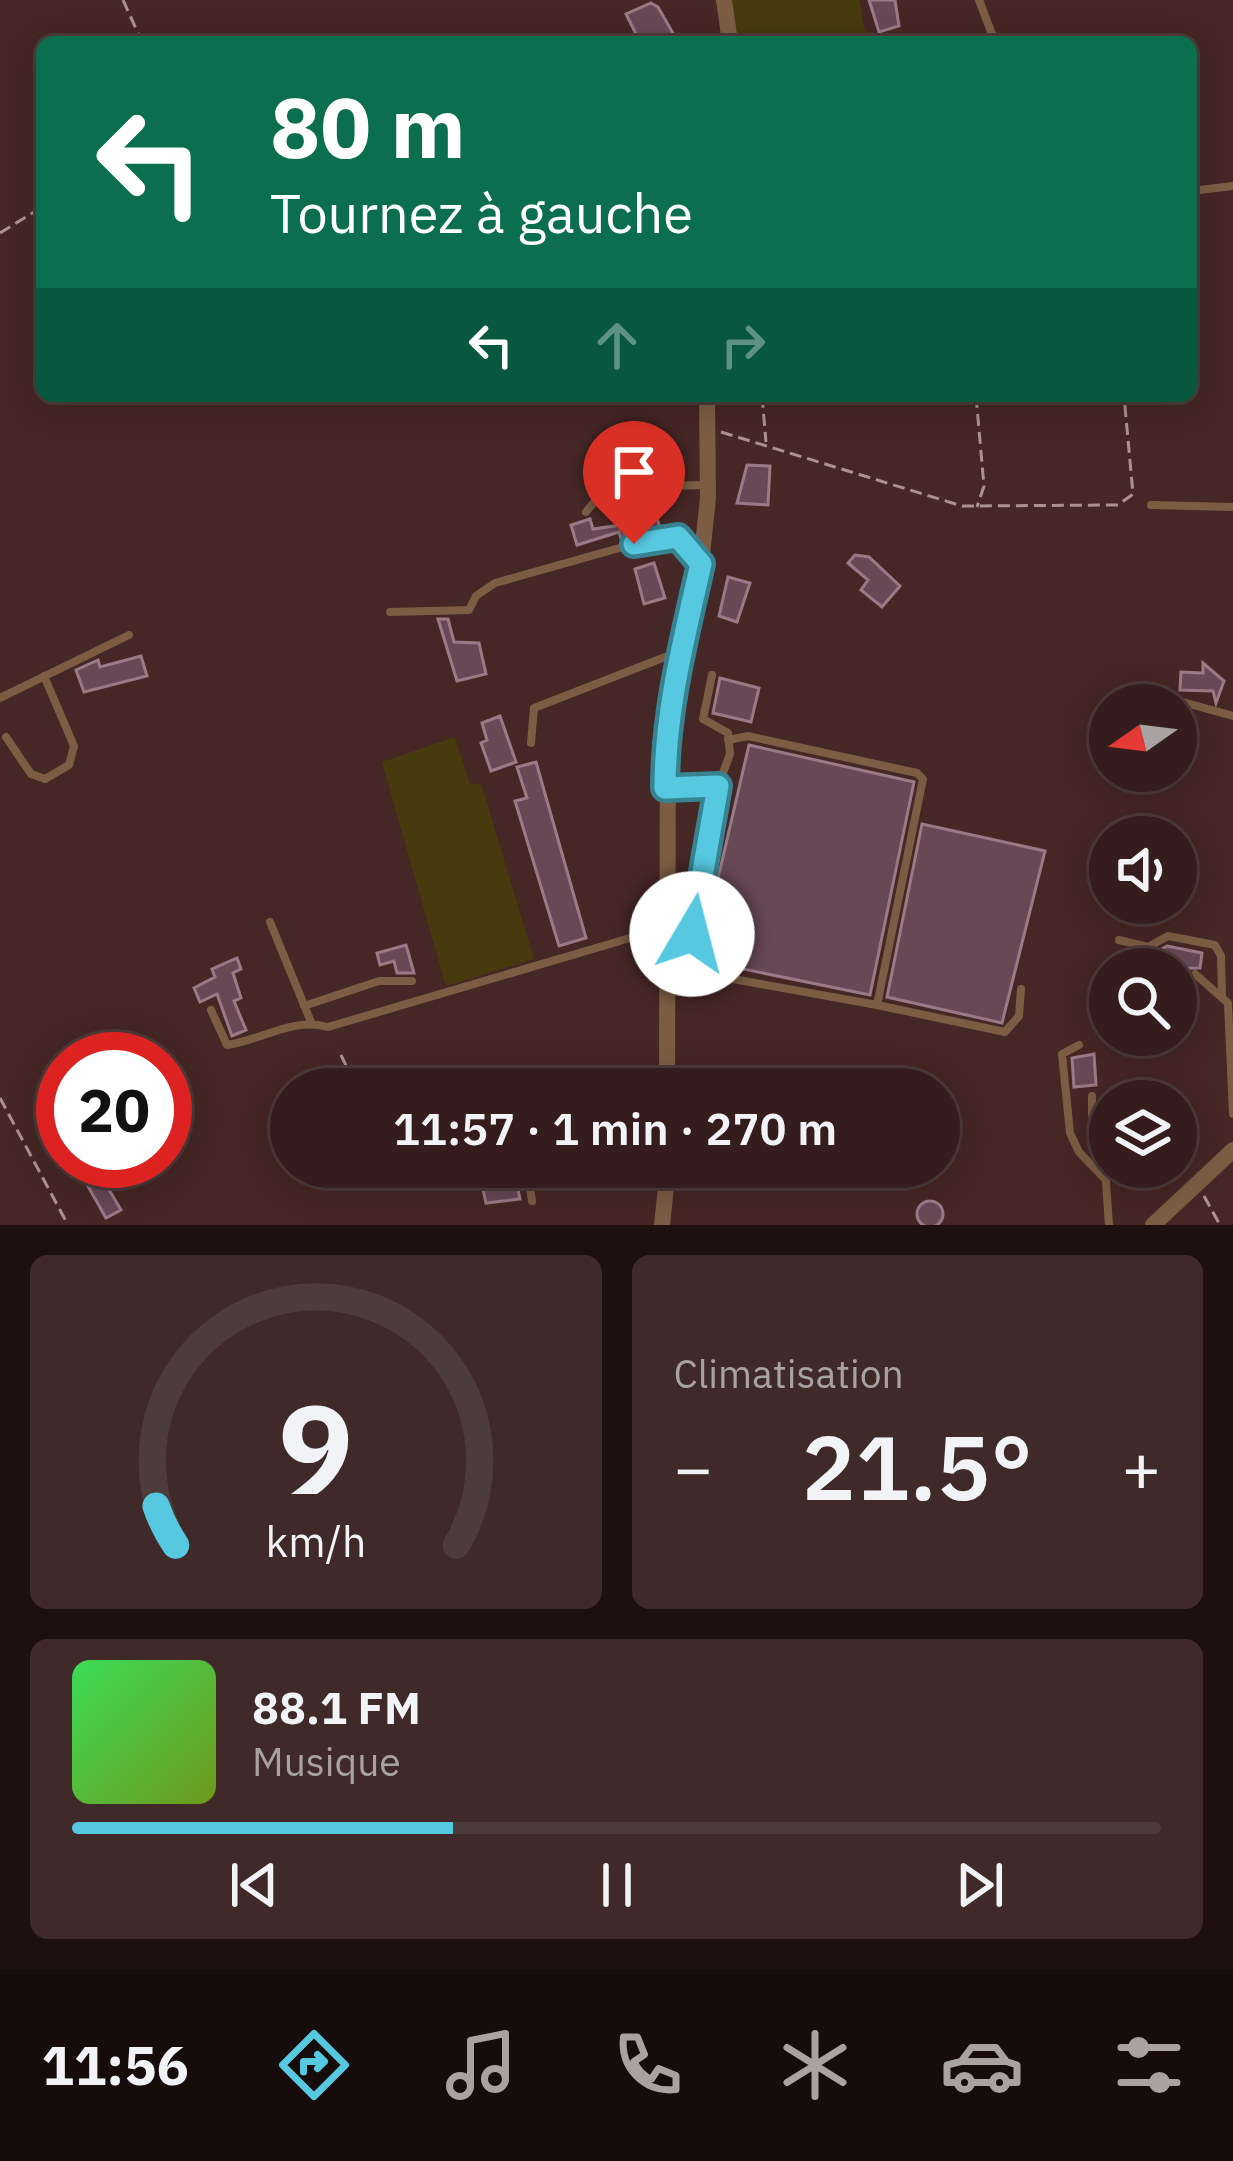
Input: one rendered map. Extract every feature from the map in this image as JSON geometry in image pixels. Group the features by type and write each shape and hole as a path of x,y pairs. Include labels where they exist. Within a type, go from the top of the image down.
{"street":[{"path":"724,0 729,36"},
{"path":"667,1068 668,712 701,564 708,485 707,402"},
{"path":"1153,1225 1233,1150"},
{"path":"662,1225 666,1188"}],"lane":[{"path":"979,0 993,36"},
{"path":"1197,190 1233,186"},
{"path":"586,512 599,496 622,488 708,485"},
{"path":"1150,505 1233,507"},
{"path":"390,612 470,610 476,596 495,583 669,535 678,537 701,564"},
{"path":"0,698 129,635"},
{"path":"531,742 530,716 535,708 681,650"},
{"path":"712,675 703,719 728,733 730,754 718,786 694,906 691,963 700,973 1005,1032 1019,1016 1021,988"},
{"path":"6,737 31,774 45,778 69,765 74,746 44,676"},
{"path":"1197,706 1233,716"},
{"path":"728,740 748,736 917,773 923,779 877,1005"},
{"path":"665,788 718,786"},
{"path":"270,922 311,1022"},
{"path":"211,1010 226,1045 311,1022 328,1027 666,928"},
{"path":"1119,940 1148,947 1168,935 1215,945 1221,956 1222,996"},
{"path":"1197,976 1228,1003 1233,1114"},
{"path":"304,1006 379,981 412,981"},
{"path":"1078,1045 1062,1054 1064,1114 1079,1152 1089,1162"},
{"path":"530,1188 532,1201"},
{"path":"1107,1188 1109,1225"}],"path":[{"path":"123,0 139,36"},
{"path":"0,233 36,211"},
{"path":"762,402 766,444"},
{"path":"976,402 983,486 976,507"},
{"path":"707,437 724,431 976,507 1118,506 1133,494 1125,402"},
{"path":"340,1055 346,1068"},
{"path":"0,1098 68,1225"},
{"path":"1198,1184 1220,1225"}],"shaded area":[{"path":"729,0 859,0 865,31 883,36 731,36"},
{"path":"455,737 470,785 481,783 534,959 446,986 382,762"}],"building":[{"path":"869,0 895,0 899,26 879,32"},
{"path":"651,3 675,36 637,36 626,14"},
{"path":"747,465 770,466 768,505 737,503"},
{"path":"654,508 660,528 621,539 619,532 577,545 571,525 590,519 593,529 621,525"},
{"path":"855,555 869,557 900,586 882,607 861,590 868,580 848,563"},
{"path":"654,563 665,598 644,604 635,569"},
{"path":"728,577 750,583 737,622 719,616"},
{"path":"438,619 448,619 454,642 479,643 486,674 457,681"},
{"path":"141,656 147,676 84,692 76,670 98,660 100,667"},
{"path":"1203,663 1224,681 1216,703 1213,691 1180,684 1181,672 1203,673"},
{"path":"720,678 759,688 751,722 713,713"},
{"path":"500,716 516,762 491,771 481,743 487,740 482,723"},
{"path":"749,745 914,782 870,995 699,960"},
{"path":"536,762 586,938 559,946 515,801 527,798 517,767"},
{"path":"922,824 1045,851 1002,1023 887,997"},
{"path":"406,945 414,973 397,973 394,961 380,965 377,953"},
{"path":"237,958 241,969 233,973 241,998 234,1001 246,1030 232,1036 217,994 200,1002 194,988 215,977 212,969"},
{"path":"1094,1056 1096,1080 1089,1080 1089,1086 1074,1087 1072,1058"},
{"path":"89,1188 108,1188 121,1210 106,1218"},
{"path":"483,1188 518,1188 520,1199 486,1203"},
{"path":"925,1202 935,1202 942,1209 936,1225 924,1225 918,1219 918,1209"}],"route":[{"path":"634,544 678,537 701,564 668,712 665,769 665,788 718,786 692,934"}]}
